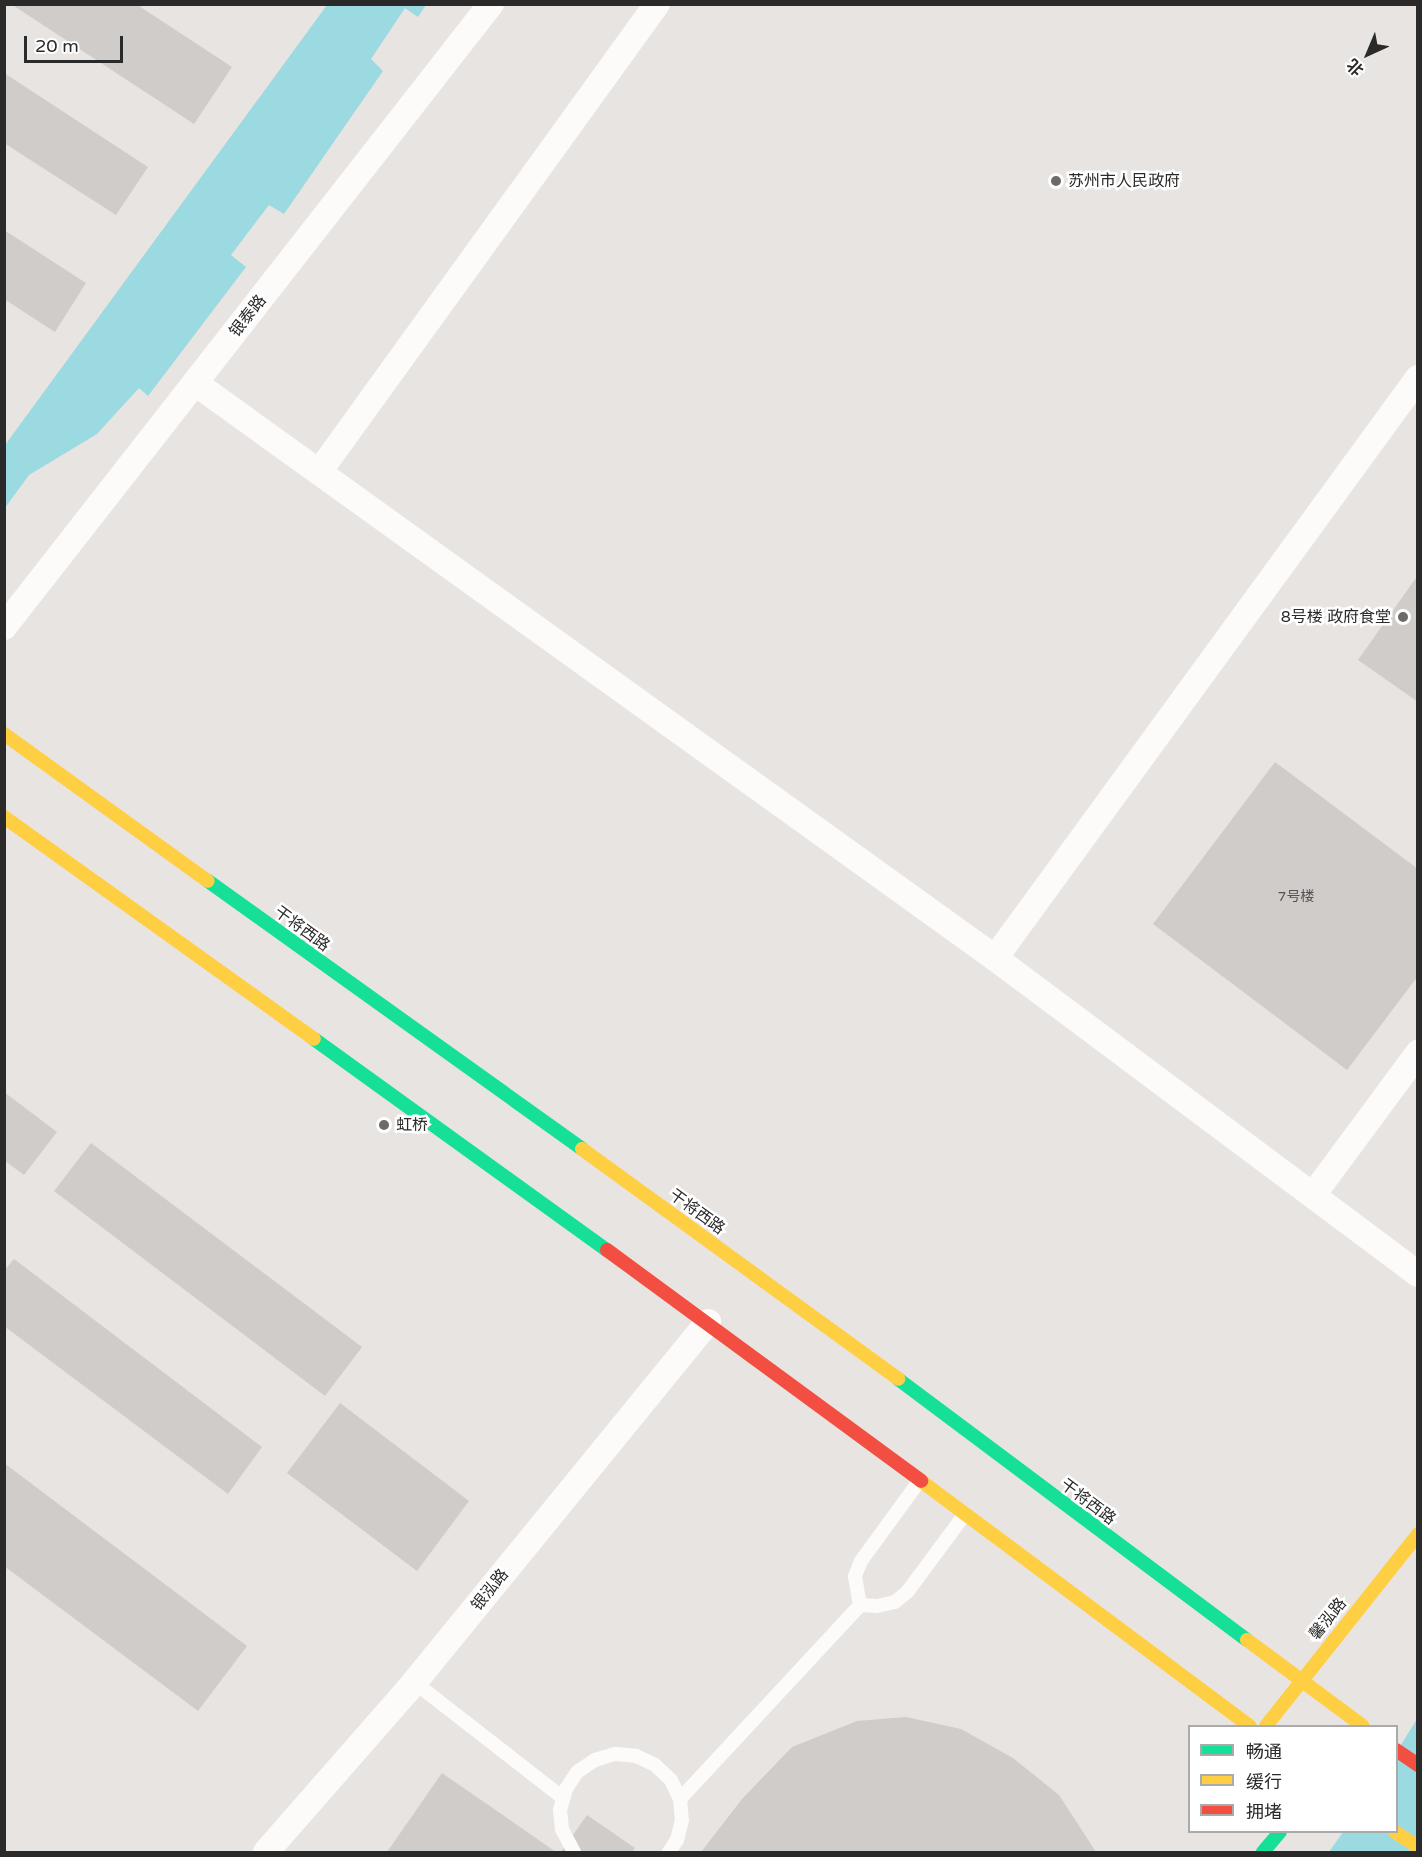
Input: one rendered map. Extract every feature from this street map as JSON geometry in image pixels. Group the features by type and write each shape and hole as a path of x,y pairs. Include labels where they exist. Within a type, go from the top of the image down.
{"main road":[{"name":"干将西路","path":"4,734 747,1268 1360,1725"},
{"path":"4,817 708,1322 1249,1725"},
{"name":"馨泓路","path":"1267,1725 1300,1680 1418,1534"},
{"path":"1398,1751 1418,1765"},
{"path":"1263,1852 1279,1833"},
{"path":"1397,1833 1418,1847"}],"street":[{"name":"银泰路","path":"4,627 491,4"},
{"path":"319,472 657,4"},
{"path":"995,958 1418,378"},
{"path":"195,383 995,958 1418,1274"},
{"path":"1313,1195 1418,1053"},
{"name":"银泓路","path":"266,1852 414,1682 708,1322"}],"lane":[{"path":"860,1605 855,1576 861,1561 920,1480"},
{"path":"860,1605 877,1606 895,1602 908,1591 965,1514"},
{"path":"680,1798 860,1605"},
{"path":"414,1682 563,1798"},
{"path":"574,1852 562,1829 560,1810 563,1798 577,1772 595,1760 615,1754 636,1756 655,1765 671,1780 680,1798 682,1820 677,1840 669,1852"}],"water":[{"path":"327,5 426,5 418,17 405,8 371,59 383,71 284,214 269,205 231,255 246,267 148,396 139,388 97,434 29,475 5,508 5,445"},
{"path":"1417,1719 1417,1852 1329,1852 1342,1833 1398,1833 1398,1749"}],"building":[{"path":"11,4 136,4 232,67 194,124"},
{"path":"4,73 148,167 116,215 4,143"},
{"path":"4,230 86,283 55,332 4,299"},
{"name":"8号楼 政府食堂","path":"1418,575 1418,702 1358,660"},
{"path":"1275,762 1418,869 1418,976 1347,1070 1153,924"},
{"path":"4,1092 57,1132 24,1175 4,1160"},
{"path":"91,1143 362,1347 325,1396 54,1191"},
{"path":"14,1259 262,1447 228,1494 4,1326 4,1271"},
{"path":"340,1403 469,1501 417,1571 287,1473"},
{"path":"4,1463 247,1646 198,1711 4,1566"},
{"path":"906,1717 961,1729 1013,1758 1059,1795 1096,1852 701,1852 742,1799 792,1747 857,1721"},
{"path":"442,1773 556,1852 387,1852"},
{"path":"587,1815 635,1848 632,1852 561,1852"}],"traffic: fast":[{"path":"208,881 582,1149"},
{"path":"314,1039 607,1250"},
{"path":"898,1379 1247,1640"},
{"path":"1263,1852 1279,1833"}],"traffic: slow":[{"path":"4,734 208,881"},
{"path":"4,817 314,1039"},
{"path":"582,1149 898,1379"},
{"path":"921,1481 1249,1725"},
{"path":"1267,1725 1418,1534"},
{"path":"1247,1640 1362,1725"},
{"path":"1397,1833 1418,1847"}],"traffic: jam":[{"path":"607,1250 921,1481"},
{"path":"1398,1751 1418,1765"}],"place":[{"name":"苏州市人民政府","path":"1056,181"},
{"name":"8号楼 政府食堂","path":"1403,617"},
{"name":"虹桥","path":"384,1125"}]}
